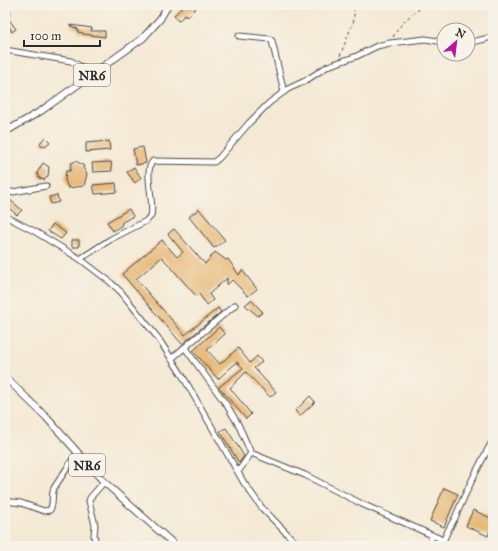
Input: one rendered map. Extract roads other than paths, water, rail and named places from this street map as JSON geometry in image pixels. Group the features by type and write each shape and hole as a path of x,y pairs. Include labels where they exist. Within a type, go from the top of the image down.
{"main road":[{"name":"NR6","path":"5,132 41,111 148,34 160,19 168,5"},
{"name":"NR6","path":"5,377 46,417 104,482 176,546"}],"street":[{"path":"239,36 271,40 284,92"},
{"path":"476,42 486,40 493,36"},
{"path":"80,259 111,239 146,221 151,216 152,208 149,171 151,163 165,161 211,162 217,160 258,114 284,92 305,81 328,66 357,56 377,46 425,39 436,41"},
{"path":"5,50 71,61 94,74"},
{"path":"5,194 46,186"},
{"path":"5,216 34,231 80,259 109,280 121,292 158,338 182,375 244,483 262,508 299,546"},
{"path":"171,359 235,305"},
{"path":"185,348 233,415 251,453 305,475 443,540"},
{"path":"442,546 443,540 454,520 475,472 493,440"},
{"path":"5,501 21,503 44,512 50,510 52,508 52,493 54,488 77,453"},
{"path":"238,472 251,453"},
{"path":"96,546 94,535 95,525 88,501 104,482"},
{"path":"429,546 432,535"}]}
